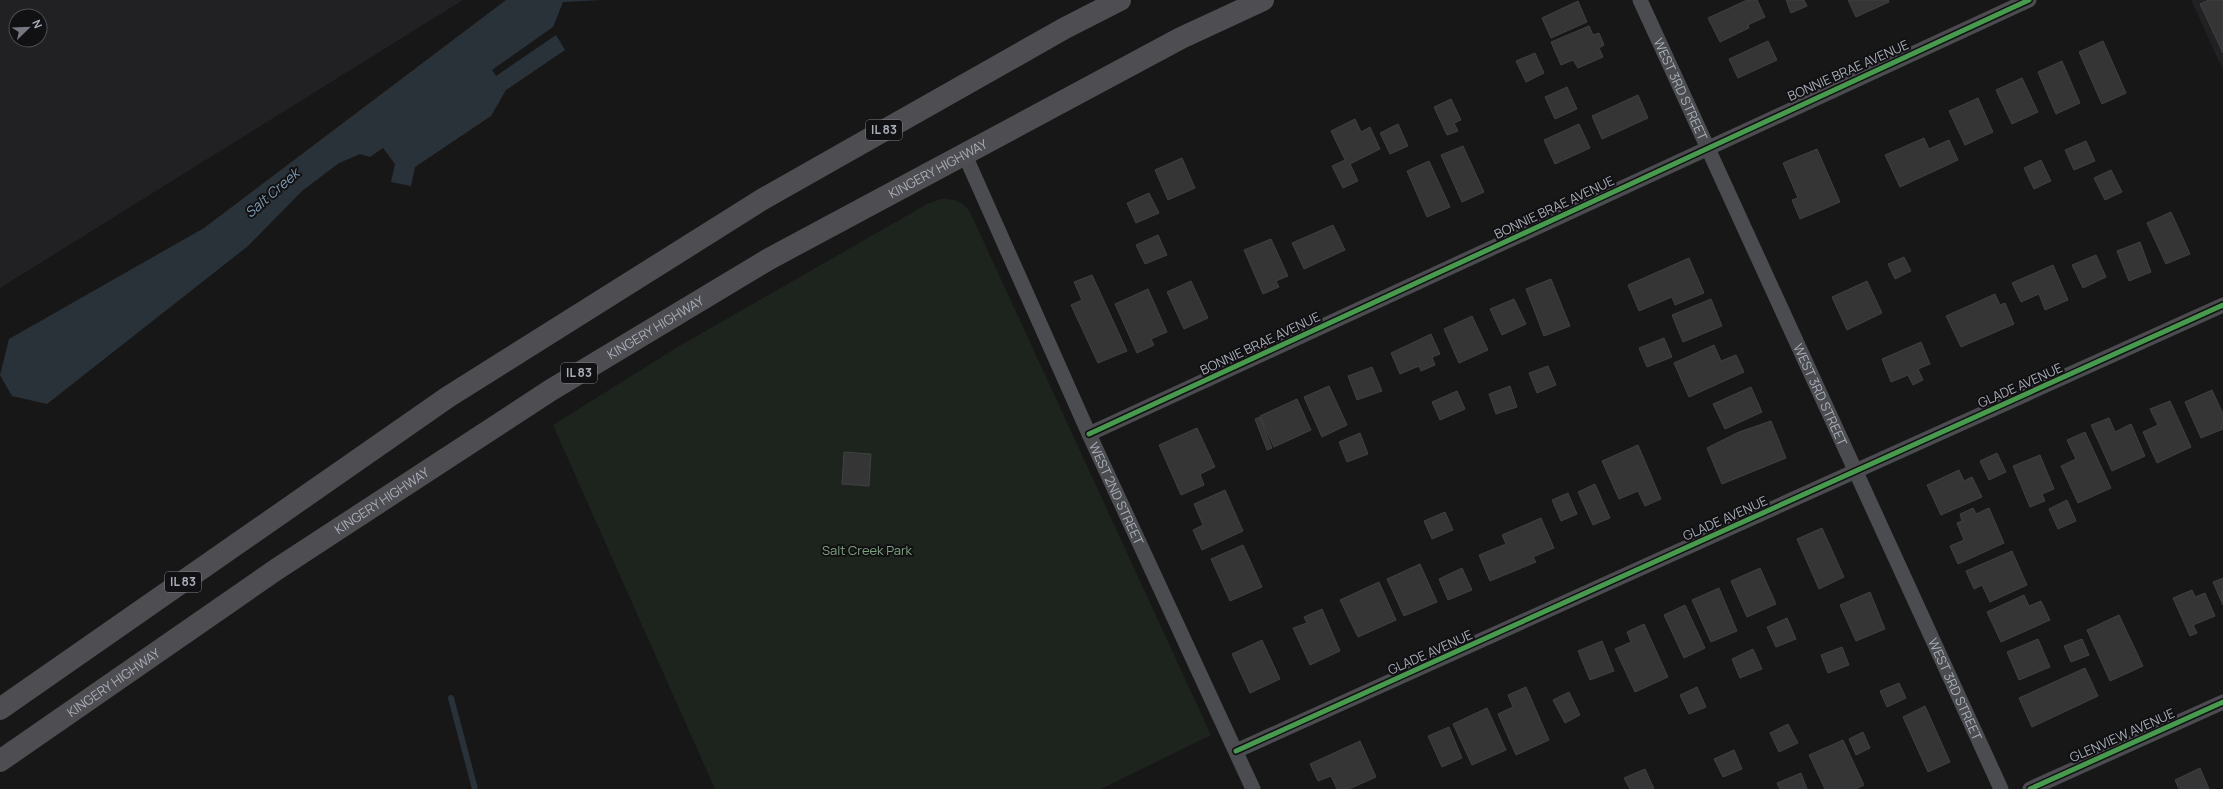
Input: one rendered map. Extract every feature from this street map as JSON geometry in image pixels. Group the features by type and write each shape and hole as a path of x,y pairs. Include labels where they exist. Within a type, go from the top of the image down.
{"highway":[{"name":"IL 83","path":"0,709 468,385 763,199 1065,28 1120,0"},
{"name":"KINGERY HIGHWAY","path":"0,760 277,569 551,390 769,259 964,153 1181,38 1263,0"}],"street":[{"name":"WEST 3RD STREET","path":"1640,0 2001,789"},
{"name":"BONNIE BRAE AVENUE","path":"1088,434 2029,0"},
{"name":"WEST 2ND STREET","path":"964,153 1088,434 1253,789"},
{"name":"GLADE AVENUE","path":"1236,751 2223,305"},
{"name":"GLENVIEW AVENUE","path":"2030,789 2223,702"}],"shaded area":[{"path":"0,0 463,0 0,288"},
{"path":"2191,0 2223,0 2223,70"}],"green space":[{"name":"Salt Creek Park","path":"941,199 958,201 970,212 1211,735 1101,789 715,789 553,425 676,348 927,204"}],"water":[{"name":"Salt Creek","path":"506,0 602,0 563,2 553,27 492,70 496,76 556,35 565,50 506,90 491,116 415,167 411,186 391,182 395,164 383,148 370,157 360,154 339,163 302,191 248,246 47,404 12,396 0,375 9,339 204,228"}],"building":[{"path":"1747,0 1757,0 1765,17 1748,25 1749,28 1720,42 1708,18"},
{"path":"1786,0 1804,0 1807,6 1791,13"},
{"path":"1848,0 1888,0 1889,2 1856,17"},
{"path":"2209,0 2223,0 2223,53 2200,4"},
{"path":"1578,1 1587,22 1551,38 1542,18"},
{"path":"1589,26 1593,35 1599,33 1604,45 1599,48 1603,57 1578,68 1573,60 1561,65 1551,42"},
{"path":"1768,41 1777,60 1738,78 1729,59"},
{"path":"2103,41 2126,93 2102,104 2079,52"},
{"path":"1535,53 1544,73 1526,82 1516,61"},
{"path":"2062,61 2080,103 2056,114 2038,72"},
{"path":"2022,78 2038,112 2012,124 1996,90"},
{"path":"1567,87 1577,109 1555,119 1545,97"},
{"path":"1638,95 1648,118 1602,139 1592,116"},
{"path":"1978,98 1993,132 1965,145 1949,111"},
{"path":"1451,99 1461,120 1454,123 1458,131 1447,135 1434,107"},
{"path":"1355,119 1361,132 1370,127 1380,149 1350,164 1358,181 1343,188 1332,166 1345,160 1331,131"},
{"path":"1398,124 1408,146 1390,154 1380,133"},
{"path":"1579,124 1590,148 1555,164 1544,140"},
{"path":"1924,138 1929,149 1949,140 1958,160 1900,187 1885,155"},
{"path":"2086,141 2095,161 2074,170 2065,150"},
{"path":"1463,146 1484,192 1462,202 1441,155"},
{"path":"1817,149 1840,202 1800,219 1792,200 1798,198 1783,163"},
{"path":"1182,158 1195,188 1168,200 1155,170"},
{"path":"2041,160 2051,181 2034,189 2024,168"},
{"path":"1429,161 1450,207 1427,217 1407,171"},
{"path":"2111,170 2122,192 2105,200 2094,178"},
{"path":"1149,193 1159,213 1136,223 1127,203"},
{"path":"2171,212 2190,254 2166,264 2147,223"},
{"path":"1333,225 1345,250 1304,269 1292,243"},
{"path":"1158,235 1167,255 1145,264 1136,245"},
{"path":"1271,239 1288,276 1276,281 1279,287 1263,294 1244,250"},
{"path":"2140,242 2151,272 2129,281 2117,251"},
{"path":"2096,255 2106,277 2083,288 2072,265"},
{"path":"1904,257 1911,271 1895,279 1888,264"},
{"path":"1689,258 1704,293 1675,305 1672,297 1639,311 1628,285"},
{"path":"2053,265 2068,300 2045,310 2039,294 2021,302 2012,283"},
{"path":"1092,275 1127,351 1098,363 1071,305 1082,300 1074,282"},
{"path":"1551,279 1570,326 1544,336 1526,289"},
{"path":"1191,281 1208,318 1184,329 1167,292"},
{"path":"1867,281 1882,313 1847,330 1832,297"},
{"path":"1148,289 1167,332 1151,339 1154,345 1137,353 1115,304"},
{"path":"1995,294 2000,305 2005,303 2014,324 1961,347 1946,316"},
{"path":"1514,299 1526,324 1502,335 1490,309"},
{"path":"1711,299 1722,326 1683,342 1672,315"},
{"path":"1472,316 1488,350 1459,363 1444,329"},
{"path":"1431,334 1440,354 1432,357 1435,365 1421,371 1419,366 1400,374 1391,353"},
{"path":"1664,338 1672,357 1647,367 1639,348"},
{"path":"1921,342 1930,364 1918,369 1923,380 1913,385 1908,375 1891,382 1882,359"},
{"path":"1714,345 1721,361 1736,355 1744,372 1689,397 1674,363"},
{"path":"1548,366 1556,385 1537,393 1529,373"},
{"path":"1372,367 1382,391 1357,400 1348,376"},
{"path":"1329,386 1347,425 1322,437 1304,397"},
{"path":"1510,386 1517,407 1496,414 1489,394"},
{"path":"1751,387 1762,412 1725,429 1713,404"},
{"path":"2212,390 2223,414 2223,429 2201,438 2185,402"},
{"path":"1457,391 1465,409 1440,420 1432,402"},
{"path":"1297,399 1311,430 1274,447 1260,416"},
{"path":"2170,401 2191,447 2157,463 2143,432 2158,425 2150,409"},
{"path":"1260,417 1272,448 1267,450 1255,419"},
{"path":"2109,418 2115,432 2131,424 2145,456 2112,471 2091,425"},
{"path":"1771,421 1786,458 1722,484 1707,448 1739,432"},
{"path":"1197,428 1215,467 1200,474 1204,485 1181,495 1159,445"},
{"path":"2085,432 2111,488 2078,503 2061,466 2076,459 2067,440"},
{"path":"1360,433 1368,454 1347,462 1339,442"},
{"path":"1638,445 1661,499 1645,506 1638,491 1619,499 1602,461"},
{"path":"844,452 871,454 869,486 842,484"},
{"path":"1997,453 2006,472 1989,480 1980,461"},
{"path":"2040,455 2054,489 2042,494 2045,501 2030,507 2013,466"},
{"path":"1959,470 1964,481 1972,477 1982,497 1941,515 1927,485"},
{"path":"1595,484 1610,518 1593,525 1578,492"},
{"path":"1225,490 1243,531 1202,550 1193,530 1203,525 1194,504"},
{"path":"1568,493 1577,514 1561,521 1552,500"},
{"path":"2067,500 2076,521 2058,529 2049,509"},
{"path":"1973,508 1976,514 1989,508 2004,543 1958,564 1950,546 1964,540 1957,523 1962,521 1960,514"},
{"path":"1445,512 1453,530 1432,539 1424,521"},
{"path":"1541,518 1554,548 1533,557 1536,562 1490,581 1479,555 1506,544 1502,535"},
{"path":"1822,528 1844,577 1819,589 1797,539"},
{"path":"1243,545 1262,587 1230,601 1211,559"},
{"path":"2012,551 2027,585 1990,602 1982,585 1974,589 1966,571"},
{"path":"1420,564 1437,602 1404,616 1387,579"},
{"path":"1462,568 1472,590 1448,600 1439,579"},
{"path":"1760,568 1776,604 1747,617 1731,581"},
{"path":"2223,578 2223,605 2213,582"},
{"path":"1379,582 1396,620 1358,637 1340,600"},
{"path":"1719,588 1737,631 1711,642 1692,600"},
{"path":"2192,590 2195,597 2205,593 2215,616 2193,625 2197,633 2190,636 2173,598"},
{"path":"1870,592 1885,629 1856,641 1840,605"},
{"path":"2024,595 2029,606 2041,601 2050,620 2001,642 1987,612"},
{"path":"1685,605 1705,648 1684,658 1664,615"},
{"path":"1322,609 1340,651 1310,665 1293,628 1307,623 1304,617"},
{"path":"2119,615 2143,666 2110,681 2087,630"},
{"path":"1787,618 1796,639 1776,647 1767,627"},
{"path":"1644,624 1668,677 1635,692 1615,649 1631,642 1627,632"},
{"path":"2038,639 2050,667 2019,680 2007,652"},
{"path":"2082,639 2089,655 2071,662 2064,646"},
{"path":"1262,640 1280,679 1250,693 1232,654"},
{"path":"1602,641 1614,671 1590,680 1578,651"},
{"path":"1842,647 1849,665 1828,673 1821,655"},
{"path":"1753,649 1762,669 1740,678 1732,659"},
{"path":"2085,668 2098,696 2032,727 2019,698"},
{"path":"1899,683 1906,698 1887,707 1880,691"},
{"path":"1526,687 1549,740 1516,755 1498,714 1513,707 1508,695"},
{"path":"1697,687 1706,707 1689,714 1680,695"},
{"path":"1569,692 1580,715 1565,723 1553,700"},
{"path":"1925,706 1950,762 1928,772 1903,717"},
{"path":"1487,708 1506,750 1472,765 1453,724"},
{"path":"1788,724 1798,743 1779,752 1770,733"},
{"path":"1449,727 1462,758 1442,767 1428,736"},
{"path":"1863,732 1870,748 1856,755 1849,739"},
{"path":"1843,740 1864,785 1856,789 1825,789 1809,755"},
{"path":"1360,741 1376,777 1349,789 1337,789 1331,776 1318,781 1310,764"},
{"path":"1734,750 1742,769 1723,777 1714,759"},
{"path":"2200,768 2209,789 2179,789 2175,780"},
{"path":"1645,769 1654,789 1630,789 1624,778"},
{"path":"1801,773 1807,789 1780,789 1777,783"}],"waterway":[{"path":"451,698 475,789"}],"cycle path":[{"path":"1089,434 2029,0"},
{"path":"1236,751 2223,305"},
{"path":"2030,789 2223,702"}]}
